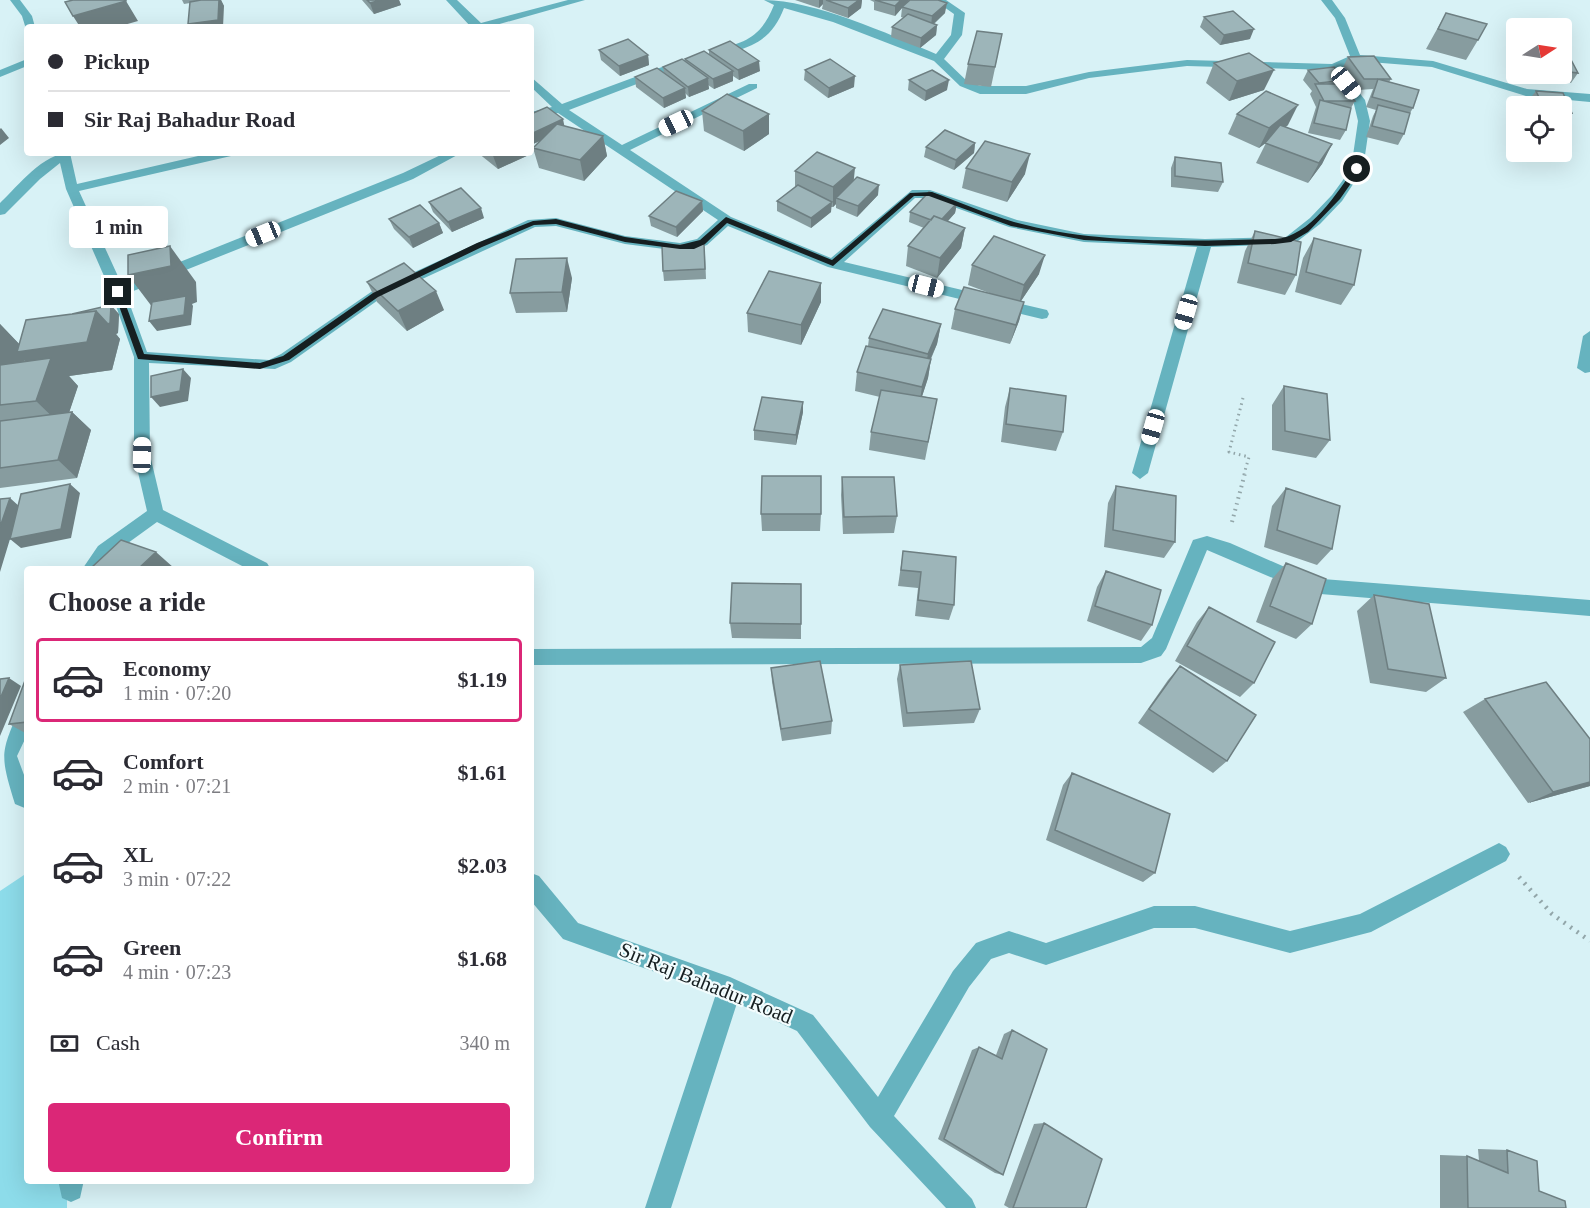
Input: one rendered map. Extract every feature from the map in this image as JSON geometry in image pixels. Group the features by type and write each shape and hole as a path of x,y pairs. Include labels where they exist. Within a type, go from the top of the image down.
{"street":[{"path":"15,0 27,16 29,24"},
{"path":"451,0 475,24"},
{"path":"489,24 580,0"},
{"path":"938,59 956,35 960,13 939,0"},
{"path":"1326,0 1340,18 1356,58"},
{"path":"534,115 560,109 664,68 758,39 772,27 775,1 837,20 938,59 964,84 980,90 1026,90 1089,75 1187,63 1332,67 1356,58 1433,64 1526,92 1590,98"},
{"path":"0,74 24,63"},
{"path":"833,264 912,194 930,194 1014,224 1084,238 1205,243 1288,241 1305,230 1337,198 1357,169 1364,121 1359,100 1332,67"},
{"path":"534,83 560,109 619,151 726,220 833,264 1042,314"},
{"path":"619,151 753,86"},
{"path":"0,211 35,176 60,156"},
{"path":"65,156 72,189 118,292 141,357 142,455 156,514 257,566"},
{"path":"72,189 214,156"},
{"path":"118,292 408,176 449,156"},
{"path":"141,357 270,364 286,358 376,295 480,245 533,223 556,222 625,240 680,247 694,246 702,242 726,220"},
{"path":"1140,473 1205,243"},
{"path":"1585,368 1590,336"},
{"path":"93,566 104,551 156,514"},
{"path":"534,657 1141,655 1154,650 1160,643 1199,545 1207,543 1224,548 1308,585 1590,608"},
{"path":"24,720 7,756 24,798"},
{"path":"879,1118 961,979 984,951 1009,942 1046,954 1155,917 1195,917 1290,942 1363,924 1498,854"},
{"name":"Sir Raj Bahadur Road","path":"534,888 571,931 730,988 805,1023 879,1118 963,1208"},
{"path":"658,1208 730,988"}],"path":[{"path":"1224,548 1249,457 1229,452 1243,398"},
{"path":"1498,854 1552,914 1590,941"}],"shaded area":[{"path":"24,875 24,1184 67,1184 67,1208 0,1208 0,891"}],"building":[{"path":"73,0 126,1 73,16 65,2"},
{"path":"219,0 218,20 188,24 190,2"},
{"path":"826,0 859,0 848,8"},
{"path":"875,0 901,0 895,6"},
{"path":"910,0 938,0 947,3 932,16 902,7"},
{"path":"1233,11 1254,29 1224,35 1204,17"},
{"path":"1446,13 1487,24 1478,40 1438,29"},
{"path":"908,14 937,25 921,38 892,27"},
{"path":"977,31 1002,34 995,67 968,64"},
{"path":"628,39 648,55 619,66 599,50"},
{"path":"730,41 759,61 738,70 709,50"},
{"path":"704,51 733,71 713,79 685,59"},
{"path":"1249,53 1274,70 1237,81 1214,63"},
{"path":"1374,56 1391,79 1364,79 1348,57"},
{"path":"682,59 708,78 688,87 663,67"},
{"path":"830,59 855,76 829,88 805,70"},
{"path":"1572,62 1578,73 1572,72"},
{"path":"1334,67 1346,80 1319,83 1308,70"},
{"path":"657,68 685,88 663,98 635,77"},
{"path":"932,70 949,80 926,91 909,80"},
{"path":"1378,79 1419,90 1413,108 1372,97"},
{"path":"1315,84 1345,84 1355,101 1324,101"},
{"path":"1266,91 1298,105 1269,128 1237,114"},
{"path":"1536,91 1563,93 1564,96 1538,96"},
{"path":"727,94 769,114 743,131 702,111"},
{"path":"1320,100 1351,108 1346,130 1314,123"},
{"path":"1378,105 1410,113 1404,134 1372,126"},
{"path":"547,107 563,119 534,133 534,113"},
{"path":"557,124 603,136 580,160 534,147"},
{"path":"1280,125 1332,144 1319,163 1265,143"},
{"path":"945,130 975,143 956,160 926,147"},
{"path":"985,141 1030,154 1012,182 966,168"},
{"path":"817,152 855,168 833,187 795,171"},
{"path":"1175,157 1221,163 1223,182 1175,176"},
{"path":"857,177 879,185 858,206 836,198"},
{"path":"798,185 832,202 811,218 777,201"},
{"path":"461,188 481,208 448,222 429,202"},
{"path":"676,191 702,201 676,227 649,216"},
{"path":"929,192 957,203 942,219 934,216 931,220 910,212"},
{"path":"420,205 439,223 409,237 389,219"},
{"path":"934,216 965,228 940,258 908,246"},
{"path":"1255,231 1301,242 1296,275 1248,263"},
{"path":"994,236 1045,255 1024,285 972,265"},
{"path":"1314,238 1361,250 1354,285 1306,272"},
{"path":"704,244 705,269 663,271 662,246"},
{"path":"170,246 171,266 128,275 128,255"},
{"path":"567,258 562,292 510,293 516,259"},
{"path":"404,263 436,291 398,311 367,282"},
{"path":"769,271 821,283 801,325 747,313"},
{"path":"964,287 1024,302 1016,325 955,309"},
{"path":"186,296 184,315 149,321 152,302"},
{"path":"111,305 110,323 108,324 96,311 72,314"},
{"path":"883,309 941,324 928,354 869,338"},
{"path":"96,311 87,342 17,352 26,320"},
{"path":"866,346 931,359 922,387 857,372"},
{"path":"51,358 36,401 0,405 0,365"},
{"path":"183,369 180,391 151,397 151,376"},
{"path":"1284,386 1327,394 1330,440 1285,431"},
{"path":"1010,388 1066,396 1063,432 1006,424"},
{"path":"881,390 937,399 928,442 871,432"},
{"path":"762,397 803,402 796,435 754,430"},
{"path":"72,412 58,460 0,468 0,421"},
{"path":"762,476 821,476 821,514 761,514"},
{"path":"842,477 894,477 897,516 844,517"},
{"path":"70,484 61,529 10,539 21,494"},
{"path":"1116,486 1176,496 1175,542 1113,530"},
{"path":"1286,488 1340,506 1332,549 1277,530"},
{"path":"10,498 0,527 0,499"},
{"path":"121,540 156,552 141,566 93,566"},
{"path":"903,551 956,557 954,605 918,600 921,572 901,570"},
{"path":"1286,563 1326,579 1312,624 1270,606"},
{"path":"1106,571 1161,590 1152,625 1095,606"},
{"path":"732,583 801,584 801,624 730,623"},
{"path":"1374,595 1429,604 1446,678 1388,669"},
{"path":"1209,607 1275,642 1254,683 1187,646"},
{"path":"820,661 832,721 781,729 771,668"},
{"path":"971,661 980,709 907,713 900,665"},
{"path":"1180,666 1256,715 1227,761 1149,709"},
{"path":"9,678 0,699 0,679"},
{"path":"1546,682 1590,739 1590,782 1553,792 1485,699"},
{"path":"24,683 24,722 9,724"},
{"path":"1072,773 1170,814 1155,873 1055,830"},
{"path":"1012,1030 1047,1049 1003,1175 944,1139 979,1047 1002,1059"},
{"path":"1044,1123 1102,1159 1086,1208 1013,1208"},
{"path":"1507,1150 1537,1161 1539,1191 1565,1201 1566,1208 1468,1208 1467,1156 1508,1173"}],"route":[{"path":"118,292 141,357 260,366 286,358 376,295 480,245 533,223 556,222 625,240 680,247 694,246 702,242 726,220 833,264 912,194 930,194 1014,224 1084,238 1205,243 1275,242 1288,241 1305,230 1337,198 1357,169"}]}
